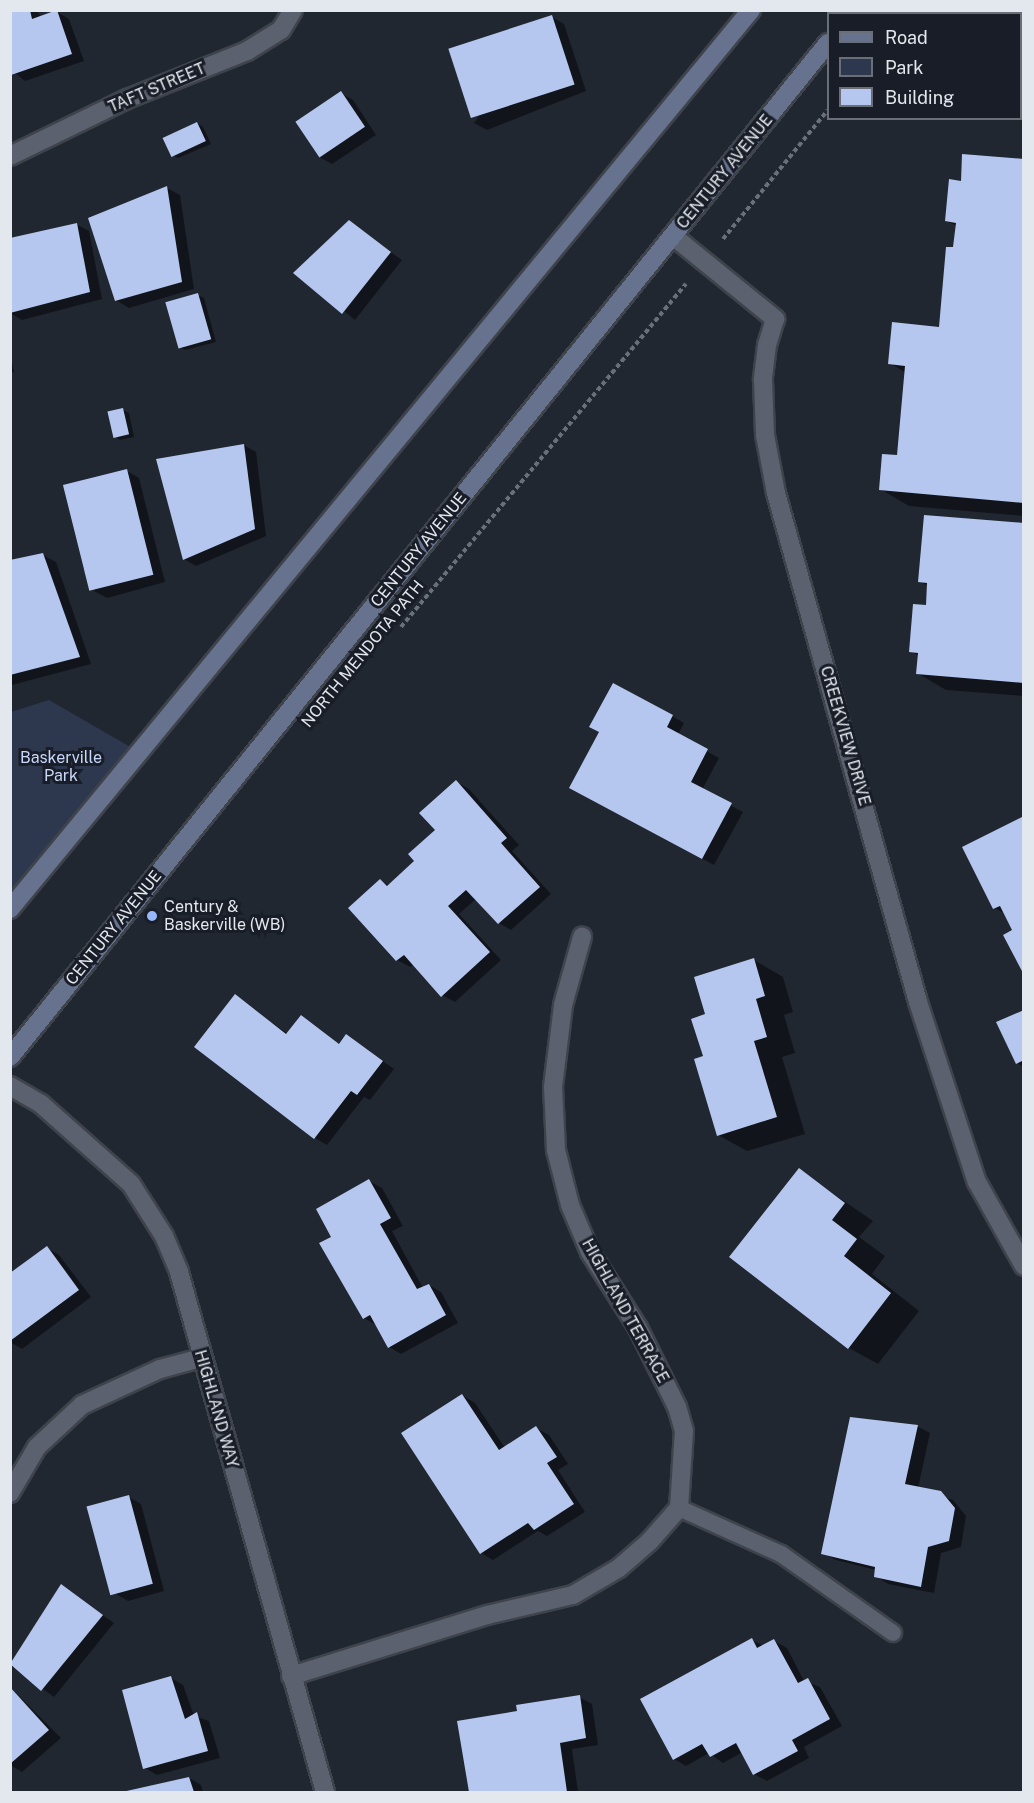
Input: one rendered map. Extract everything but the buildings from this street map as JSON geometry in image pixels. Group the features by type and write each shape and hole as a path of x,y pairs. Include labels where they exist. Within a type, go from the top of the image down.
{"main road":[{"path":"10,909 750,10"},
{"name":"CENTURY AVENUE","path":"10,1057 827,44"}],"street":[{"name":"TAFT STREET","path":"10,156 127,99 247,51 281,30 292,10"},
{"name":"CREEKVIEW DRIVE","path":"673,236 775,319 767,345 763,380 765,435 776,493 922,1013 977,1182 1023,1266"},
{"name":"HIGHLAND TERRACE","path":"582,937 563,1005 553,1087 556,1150 570,1205 590,1252 638,1328 677,1407 684,1431 679,1508"},
{"name":"HIGHLAND WAY","path":"10,1086 41,1104 131,1184 149,1209 179,1272 201,1358 326,1792"},
{"path":"10,1492 37,1447 82,1405 160,1370 201,1358"},
{"path":"291,1676 487,1615 573,1595 619,1568 649,1542 679,1508"}],"lane":[{"path":"679,1508 781,1554 893,1634"}],"path":[{"path":"723,238 827,111"},
{"name":"NORTH MENDOTA PATH","path":"392,637 687,282"}],"green space":[{"name":"Baskerville Park","path":"49,700 139,752 11,909 11,712"}],"place":[{"name":"Century & Baskerville (WB)","path":"152,916"}]}
